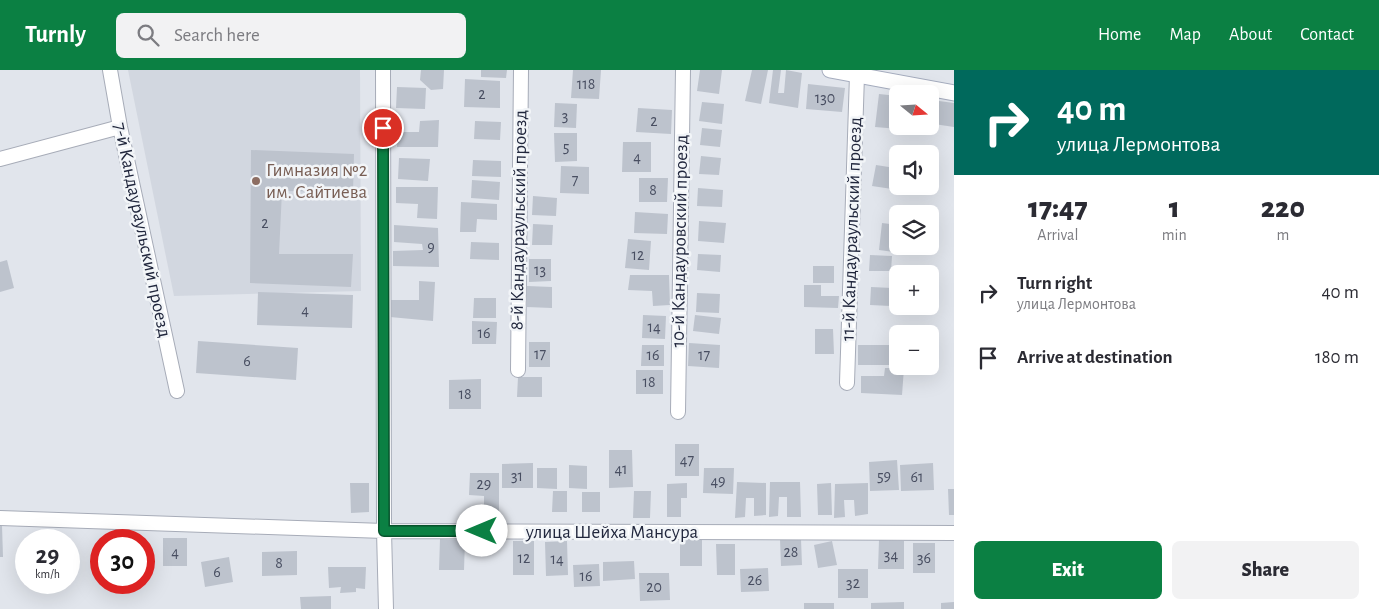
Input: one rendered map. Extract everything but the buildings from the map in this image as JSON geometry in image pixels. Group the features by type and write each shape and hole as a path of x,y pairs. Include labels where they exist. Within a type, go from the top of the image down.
{"street":[{"name":"7-й Кандаураульский проезд","path":"110,70 120,127 177,391"},
{"path":"383,70 384,531 386,609"},
{"name":"8-й Кандаураульский проезд","path":"518,370 521,70"},
{"name":"10-й Кандауровский проезд","path":"678,412 682,70"},
{"path":"830,70 954,93"},
{"name":"11-й Кандаураульский проезд","path":"847,383 857,75"},
{"path":"0,159 120,127"},
{"name":"улица Шейха Мансура","path":"0,518 384,531 954,534"}],"shaded area":[{"name":"Гимназия №2 им. Сайтиева","path":"128,70 360,70 361,291 174,296"}],"place":[{"name":"Гимназия №2 им. Сайтиева","path":"256,181"}],"route":[{"path":"383,128 384,531 482,531"}]}
